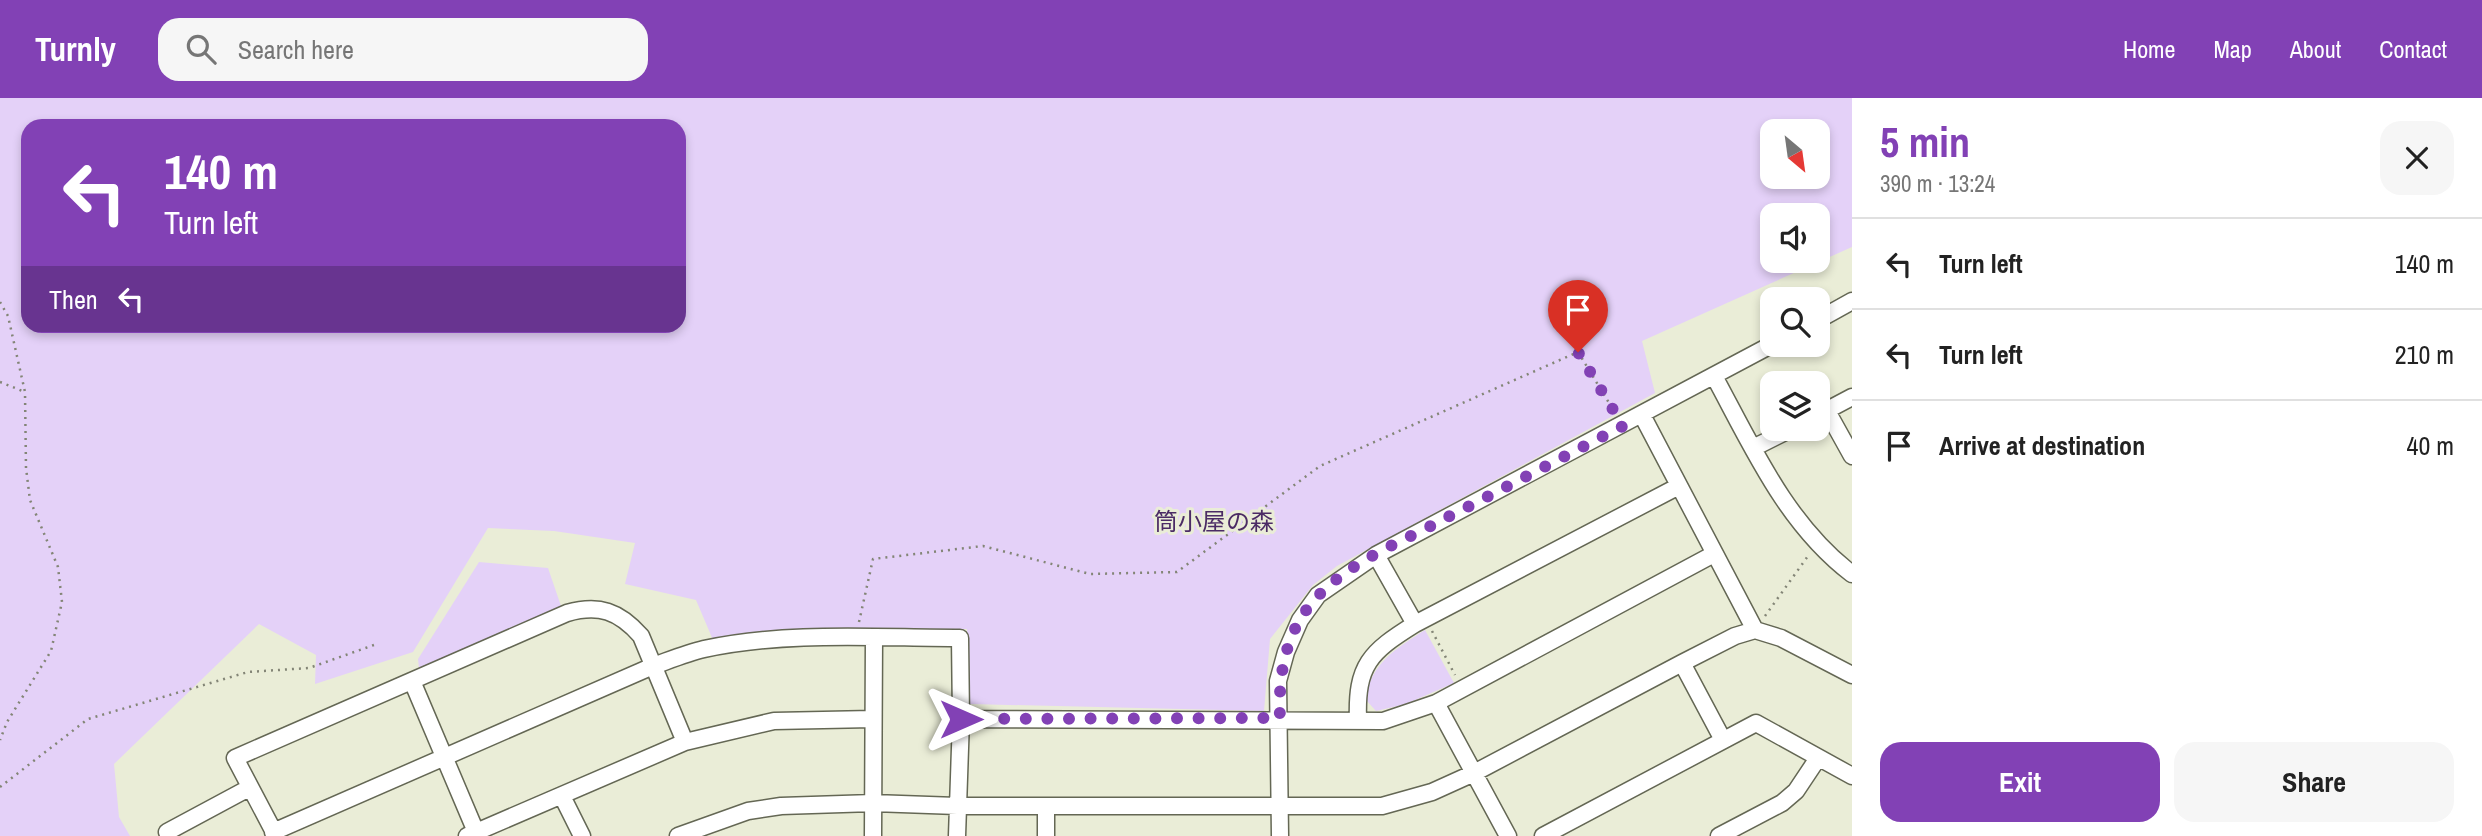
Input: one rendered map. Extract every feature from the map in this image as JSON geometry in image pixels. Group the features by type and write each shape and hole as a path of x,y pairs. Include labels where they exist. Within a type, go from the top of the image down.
{"street":[{"path":"1830,314 1852,302"},
{"path":"1280,836 1278,681 1286,652 1300,620 1318,596 1376,555 1760,351"},
{"path":"1714,376 1790,510 1817,542 1852,574"},
{"path":"1830,409 1852,397"},
{"path":"1642,415 1755,630"},
{"path":"1830,424 1852,456"},
{"path":"1753,448 1767,441"},
{"path":"1358,720 1358,684 1364,667 1382,644 1420,621 1679,486"},
{"path":"961,719 1280,718 1383,721 1436,703 1714,554"},
{"path":"1376,555 1420,621"},
{"path":"685,742 653,666 641,636 629,622 615,613 593,607 567,613 235,758 274,834 653,666 703,649 782,639 960,638 961,719 957,836"},
{"path":"678,836 748,811 781,806 873,803 1046,807 1382,806 1432,792 1474,774 1682,663 1735,636 1755,630 1781,638 1852,675"},
{"path":"873,836 874,638"},
{"path":"1682,663 1723,740"},
{"path":"412,681 472,834 685,742 774,721 872,719"},
{"path":"1436,703 1508,836"},
{"path":"1543,836 1756,723 1852,776"},
{"path":"1719,836 1782,803 1796,791 1818,758"},
{"path":"169,836 167,832 249,788"},
{"path":"562,796 582,836"},
{"path":"1046,807 1046,836"}],"path":[{"path":"0,302 8,316 25,392 26,468 30,500 58,567 62,602 51,651 7,722 0,740"},
{"path":"855,638 873,559 983,546 1090,574 1177,572 1320,466 1578,352 1623,426"},
{"path":"0,382 25,392"},
{"path":"1755,630 1817,542"},
{"path":"1420,621 1462,687"},
{"path":"0,787 88,719 248,672 309,668 374,645"}],"green space":[{"name":"筒小屋の森","path":"0,98 1852,98 1852,247 1830,257 1830,203 1760,203 1760,273 1794,273 1642,341 1655,393 1337,566 1313,585 1270,639 1264,711 970,704 967,629 826,630 713,640 696,600 625,584 635,543 554,531 488,528 413,652 315,684 316,655 259,624 114,764 119,817 130,836 0,836"},
{"path":"479,562 548,568 561,606 419,668 418,659"},
{"path":"1425,630 1454,683 1406,704 1376,711 1366,700 1373,676 1386,658"}],"route":[{"path":"961,719 1280,718 1278,681 1286,652 1300,620 1318,596 1341,576 1376,555 1623,426 1578,352"}]}
